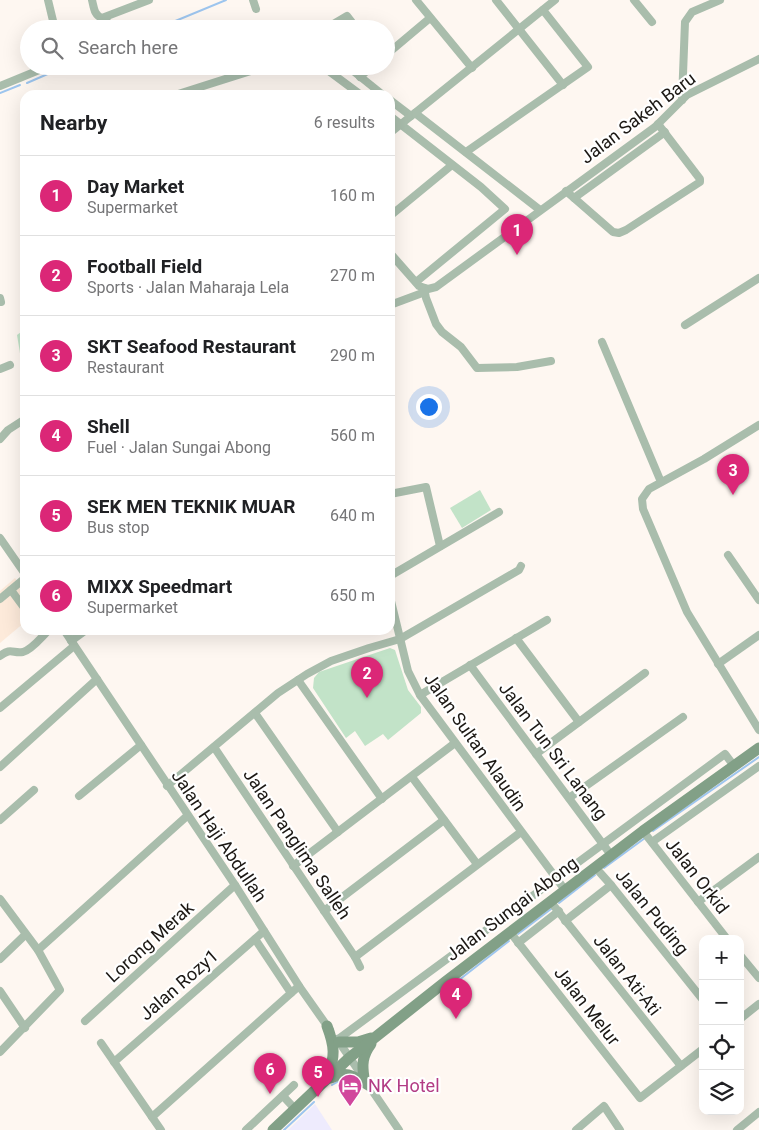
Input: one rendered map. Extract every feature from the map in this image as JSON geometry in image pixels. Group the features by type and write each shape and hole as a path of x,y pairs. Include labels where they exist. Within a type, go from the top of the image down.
{"street":[{"path":"48,0 52,20"},
{"path":"92,0 95,12 102,18 149,0"},
{"path":"253,0 256,9"},
{"path":"416,0 472,68"},
{"path":"496,0 563,85"},
{"path":"395,129 555,0"},
{"path":"634,0 652,22"},
{"path":"682,100 685,22 692,12 720,0"},
{"path":"466,152 587,68 588,65 543,10"},
{"path":"340,20 347,16 350,20"},
{"path":"395,47 430,18"},
{"name":"Jalan Sakeh Baru","path":"395,302 421,287 428,289 436,287 658,124 687,94 759,59"},
{"path":"0,86 27,75"},
{"path":"206,90 244,75"},
{"path":"334,75 354,90"},
{"path":"358,75 377,90"},
{"path":"395,103 466,152 540,210"},
{"path":"395,120 498,201 505,210 421,287"},
{"path":"566,191 613,232 619,233 700,182 700,178 658,124"},
{"path":"574,198 665,132"},
{"path":"395,212 452,165"},
{"path":"395,258 421,287 436,324 442,332 461,347 477,368 517,367 551,361"},
{"path":"685,325 759,278"},
{"path":"602,342 661,482"},
{"path":"0,369 10,365"},
{"path":"0,439 8,430 20,422"},
{"path":"758,724 718,664 680,599 643,509 642,499 644,493 649,488 704,459 759,424"},
{"path":"395,493 426,487 440,546"},
{"path":"395,573 499,512"},
{"path":"0,538 20,568"},
{"path":"728,556 759,600"},
{"path":"168,786 278,693 298,680 331,661 400,639 519,570 521,566"},
{"path":"0,600 20,581"},
{"path":"11,590 20,602"},
{"name":"Jalan Sultan Alaudin","path":"395,618 408,672 420,695 565,890"},
{"path":"420,695 547,620"},
{"path":"0,656 10,650 26,651 44,635"},
{"name":"Jalan Haji Abdullah","path":"67,635 235,885 299,986 399,1130"},
{"path":"0,708 81,635"},
{"path":"718,664 759,635"},
{"path":"516,638 579,722"},
{"name":"Jalan Tun Sri Lanang","path":"470,665 611,855"},
{"path":"536,754 645,673"},
{"path":"0,767 97,679"},
{"path":"298,680 382,799"},
{"path":"255,713 338,832"},
{"path":"569,798 682,717"},
{"path":"293,866 455,743"},
{"path":"79,796 141,745"},
{"name":"Jalan Panglima Salleh","path":"214,747 360,966"},
{"name":"Jalan Sungai Abong","path":"273,1130 349,1058 595,867 759,748"},
{"path":"338,1041 725,754 734,766"},
{"path":"652,842 759,766"},
{"path":"412,777 478,864"},
{"path":"0,820 34,790"},
{"path":"38,950 188,816"},
{"path":"324,911 444,820"},
{"name":"Jalan Orkid","path":"643,831 724,935"},
{"path":"355,956 521,832"},
{"path":"698,902 759,857"},
{"name":"Jalan Puding","path":"595,867 699,995"},
{"name":"Lorong Merak","path":"84,1021 235,885"},
{"path":"565,920 611,885"},
{"path":"0,899 38,950 60,990 0,1052"},
{"name":"Jalan Ati-Ati","path":"550,902 681,1066"},
{"path":"518,943 558,911"},
{"name":"Jalan Rozy1","path":"114,1062 264,931"},
{"name":"Jalan Melur","path":"510,932 640,1098 681,1066"},
{"path":"0,959 25,935"},
{"path":"255,939 291,993"},
{"path":"744,958 756,967 759,978"},
{"path":"152,1117 299,986"},
{"path":"0,991 25,1028"},
{"path":"744,1016 759,1004"},
{"path":"327,1026 333,1041 334,1051 327,1078"},
{"path":"338,1041 358,1042 377,1036"},
{"path":"367,1082 362,1065 364,1056 377,1036"},
{"path":"101,1043 160,1130"},
{"path":"681,1066 699,1052"},
{"path":"327,1078 343,1073 350,1074 367,1082"},
{"path":"246,1130 294,1085"},
{"path":"283,1096 295,1109"},
{"path":"576,1130 604,1106 620,1130"},
{"path":"737,1130 759,1112"}],"shaded area":[{"path":"15,578 20,585 20,626 0,643 0,591"},
{"path":"315,1104 332,1130 288,1130"}],"green space":[{"path":"20,333 20,353 17,335"},
{"path":"480,490 491,510 462,528 450,508"},
{"path":"390,648 395,650 408,690 421,707 421,713 388,740 383,734 365,746 355,731 346,738 313,688 314,678 319,672"}],"waterway":[{"path":"178,20 226,0"},
{"path":"27,83 45,75"},
{"path":"0,93 20,85"},
{"path":"653,831 759,757"},
{"path":"604,868 645,838"},
{"path":"559,903 595,875"},
{"path":"518,934 551,909"},
{"path":"459,980 509,941"},
{"path":"332,1085 341,1080"},
{"path":"284,1130 314,1102"}],"place":[{"name":"Day Market","path":"517,255"},
{"name":"SKT Seafood Restaurant","path":"733,495"},
{"name":"Football Field","path":"367,698"},
{"name":"Shell","path":"456,1019"},
{"name":"MIXX Speedmart","path":"270,1094"},
{"name":"SEK MEN TEKNIK MUAR","path":"318,1097"},
{"name":"NK Hotel","path":"350,1107"}]}
